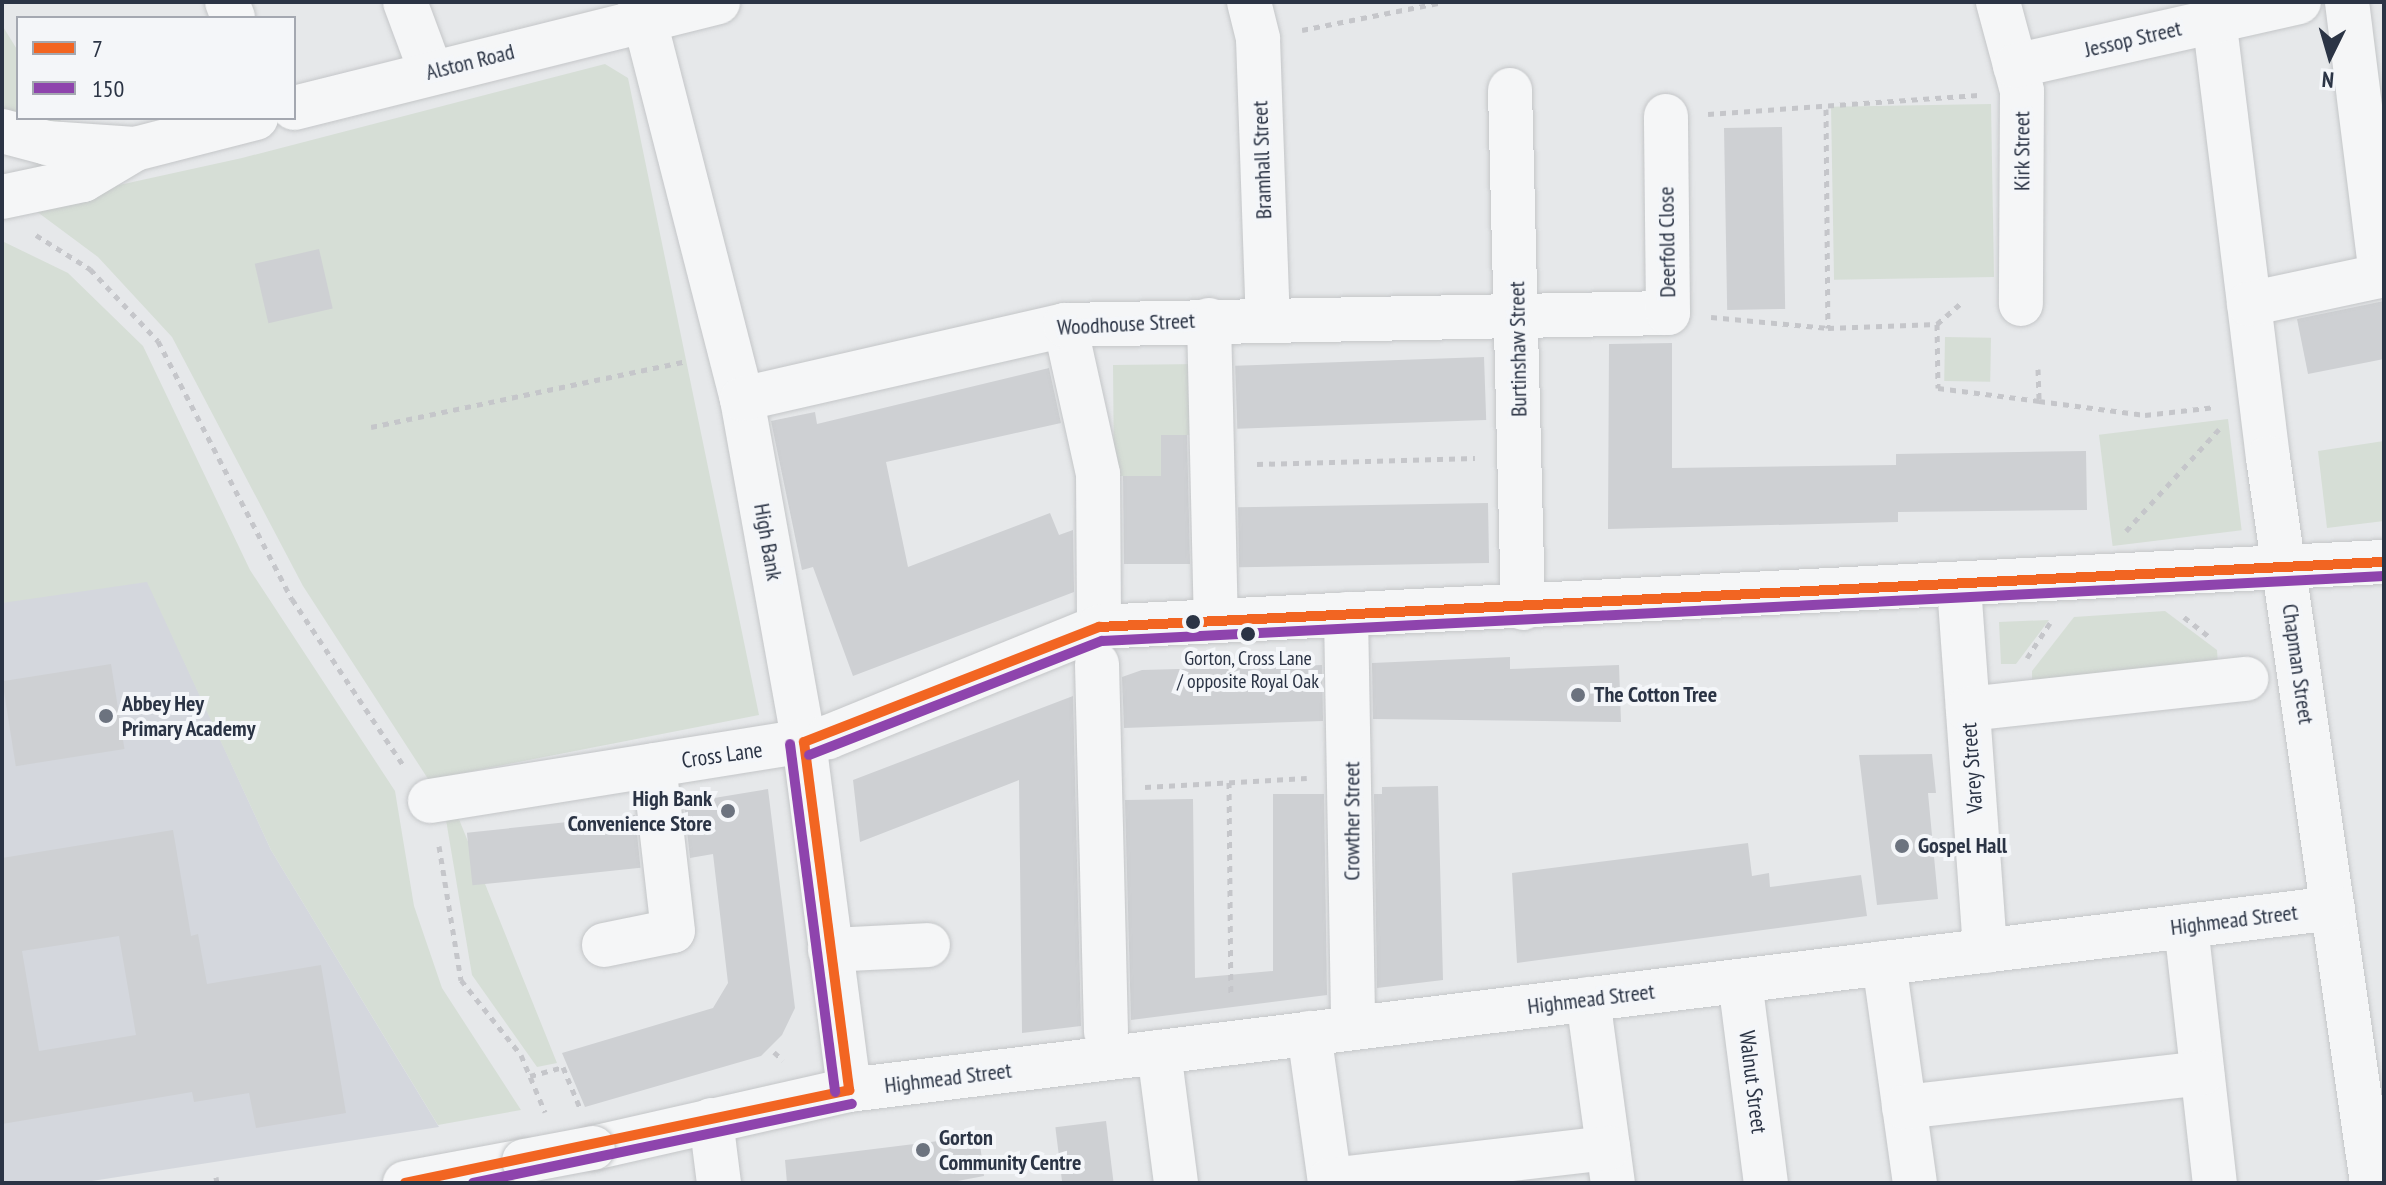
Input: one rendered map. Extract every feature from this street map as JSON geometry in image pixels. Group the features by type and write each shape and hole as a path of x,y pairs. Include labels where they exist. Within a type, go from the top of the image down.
{"street":[{"path":"405,2 431,72"},
{"name":"Alston Road","path":"296,107 643,10 718,2"},
{"name":"Kirk Street","path":"1998,2 2022,91 2021,304"},
{"name":"Jessop Street","path":"2015,66 2213,11 2299,2"},
{"path":"2249,304 2383,276 2374,129 2347,2"},
{"name":"High Bank","path":"643,10 742,399 804,742 849,1090"},
{"name":"Chapman Street","path":"2213,11 2284,568 2375,1173"},
{"name":"Bramhall Street","path":"1253,20 1268,319"},
{"name":"Burtinshaw Street","path":"1510,90 1518,313 1523,608"},
{"name":"Deerfold Close","path":"1518,313 1668,313 1666,116"},
{"path":"2,197 83,180 135,149 248,120"},
{"path":"2,131 47,143 135,149"},
{"name":"Woodhouse Street","path":"742,399 1065,325 1518,313"},
{"path":"1209,320 1216,619"},
{"path":"1065,325 1098,474 1100,789 1106,1032"},
{"name":"Cross Lane","path":"430,801 804,742 1098,646 1216,619 1523,608 2384,562"},
{"name":"Varey Street","path":"1959,586 1985,951"},
{"name":"Crowther Street","path":"1346,614 1353,1028"},
{"path":"1968,709 2246,679"},
{"path":"604,945 673,931 654,765"},
{"name":"Highmead Street","path":"405,1183 524,1161 586,1128 711,1120 849,1090 2333,908"},
{"path":"2186,926 2215,1183"},
{"path":"830,950 928,945"},
{"path":"1884,963 1915,1183"},
{"name":"Walnut Street","path":"1740,981 1766,1183"},
{"path":"1309,1033 1330,1182 1611,1165 1588,999"},
{"path":"1159,1052 1176,1183"},
{"path":"1904,1107 2202,1073"},
{"path":"711,1120 719,1183"}],"path":[{"path":"1253,20 1443,2"},
{"path":"1666,116 1826,108 1981,94"},
{"path":"1826,108 1828,328"},
{"path":"30,231 90,269 158,341 292,599 430,801 461,980 521,1055 547,1116"},
{"path":"1668,313 1828,328 1937,324 1961,303"},
{"path":"1937,324 1938,388 2145,415 2233,405"},
{"path":"371,427 731,352"},
{"path":"2038,369 2039,401"},
{"path":"2120,538 2225,423"},
{"path":"1214,465 1520,457"},
{"path":"1100,789 1321,778"},
{"path":"1229,782 1231,1011"},
{"path":"774,1052 783,1061"},
{"path":"530,1076 563,1067 586,1128"}],"shaded area":[{"path":"2,25 16,48 16,118 2,107"},
{"path":"605,64 628,78 759,715 442,777 557,1063 537,1067 472,975 443,802 303,586 172,337 98,257 28,205 242,158"},
{"path":"1991,104 1994,277 1834,280 1831,107"},
{"path":"22,120 60,120 67,130"},
{"path":"2,241 68,273 143,346 250,570 395,791 414,906 442,988 521,1110 438,1125 271,850 147,582 2,603"},
{"name":"Abbey Hey Primary Academy","path":"2,265 271,850 439,1127 79,1183 2,1183"},
{"path":"1945,337 1991,338 1990,382 1944,381"},
{"path":"1200,364 1206,435 1161,435 1161,476 1114,476 1113,365"},
{"path":"2228,419 2242,530 2113,546 2099,435"},
{"path":"2384,441 2384,521 2327,528 2318,451"},
{"path":"2165,611 2217,650 2218,664 2032,685 2032,671 2074,617"},
{"path":"2049,620 2016,664 2001,664 1999,622"}],"building":[{"path":"1782,127 1785,309 1727,310 1724,128"},
{"path":"319,249 333,308 268,323 255,264"},
{"path":"2384,301 2384,359 2308,374 2297,319"},
{"path":"1672,343 1672,468 1896,465 1896,454 2086,451 2087,510 1898,512 1898,522 1608,529 1609,344"},
{"path":"1484,357 1486,420 1237,429 1235,366"},
{"path":"1049,368 1061,423 886,462 908,567 1050,513 1059,535 1073,530 1074,592 853,676 813,567 802,570 771,421 815,412 817,424"},
{"path":"1161,435 1187,435 1190,564 1124,564 1123,476 1161,476"},
{"path":"1488,503 1489,563 1239,567 1238,507"},
{"path":"1510,657 1510,669 1619,665 1621,722 1373,719 1372,663"},
{"path":"111,664 124,749 16,766 2,681"},
{"path":"1322,665 1323,721 1124,728 1122,677 1142,670"},
{"path":"1073,696 1081,1026 1022,1033 1019,780 860,842 853,780"},
{"name":"Gospel Hall","path":"1932,754 1936,793 1928,793 1938,899 1877,905 1859,755"},
{"path":"1438,786 1443,980 1377,988 1374,794 1382,794 1382,787"},
{"path":"768,789 795,1008 782,1035 761,1056 585,1107 562,1053 713,1008 728,983 713,854 690,858 684,803"},
{"path":"1273,794 1324,794 1327,995 1131,1020 1125,800 1193,799 1195,978 1273,971"},
{"path":"635,815 641,868 472,885 467,833"},
{"path":"173,830 191,936 198,934 207,984 321,965 346,1113 256,1128 249,1093 194,1102 192,1092 2,1124 2,858","holes":["119,936 136,1035 39,1051 22,951"]},
{"path":"1748,843 1752,876 1769,873 1770,887 1861,875 1867,916 1517,963 1512,873"},
{"path":"1106,1121 1114,1183 1062,1183 1055,1127"},
{"name":"Gorton Community Centre","path":"979,1136 984,1176 947,1183 787,1183 785,1160"}],"transit line":[{"name":"7","path":"804,742 1099,627 2384,562"},
{"name":"150","path":"809,755 1102,641 2384,576"},
{"name":"7","path":"804,742 849,1090"},
{"name":"150","path":"790,744 835,1092"},
{"name":"7","path":"405,1183 849,1090"},
{"name":"150","path":"473,1183 852,1104"}],"place":[{"name":"Gorton, Cross Lane / opposite Royal Oak","path":"1248,634"},
{"name":"The Cotton Tree","path":"1578,695"},
{"name":"Abbey Hey Primary Academy","path":"106,716"},
{"name":"High Bank Convenience Store","path":"728,811"},
{"name":"Gospel Hall","path":"1902,846"},
{"name":"Gorton Community Centre","path":"923,1150"}]}
